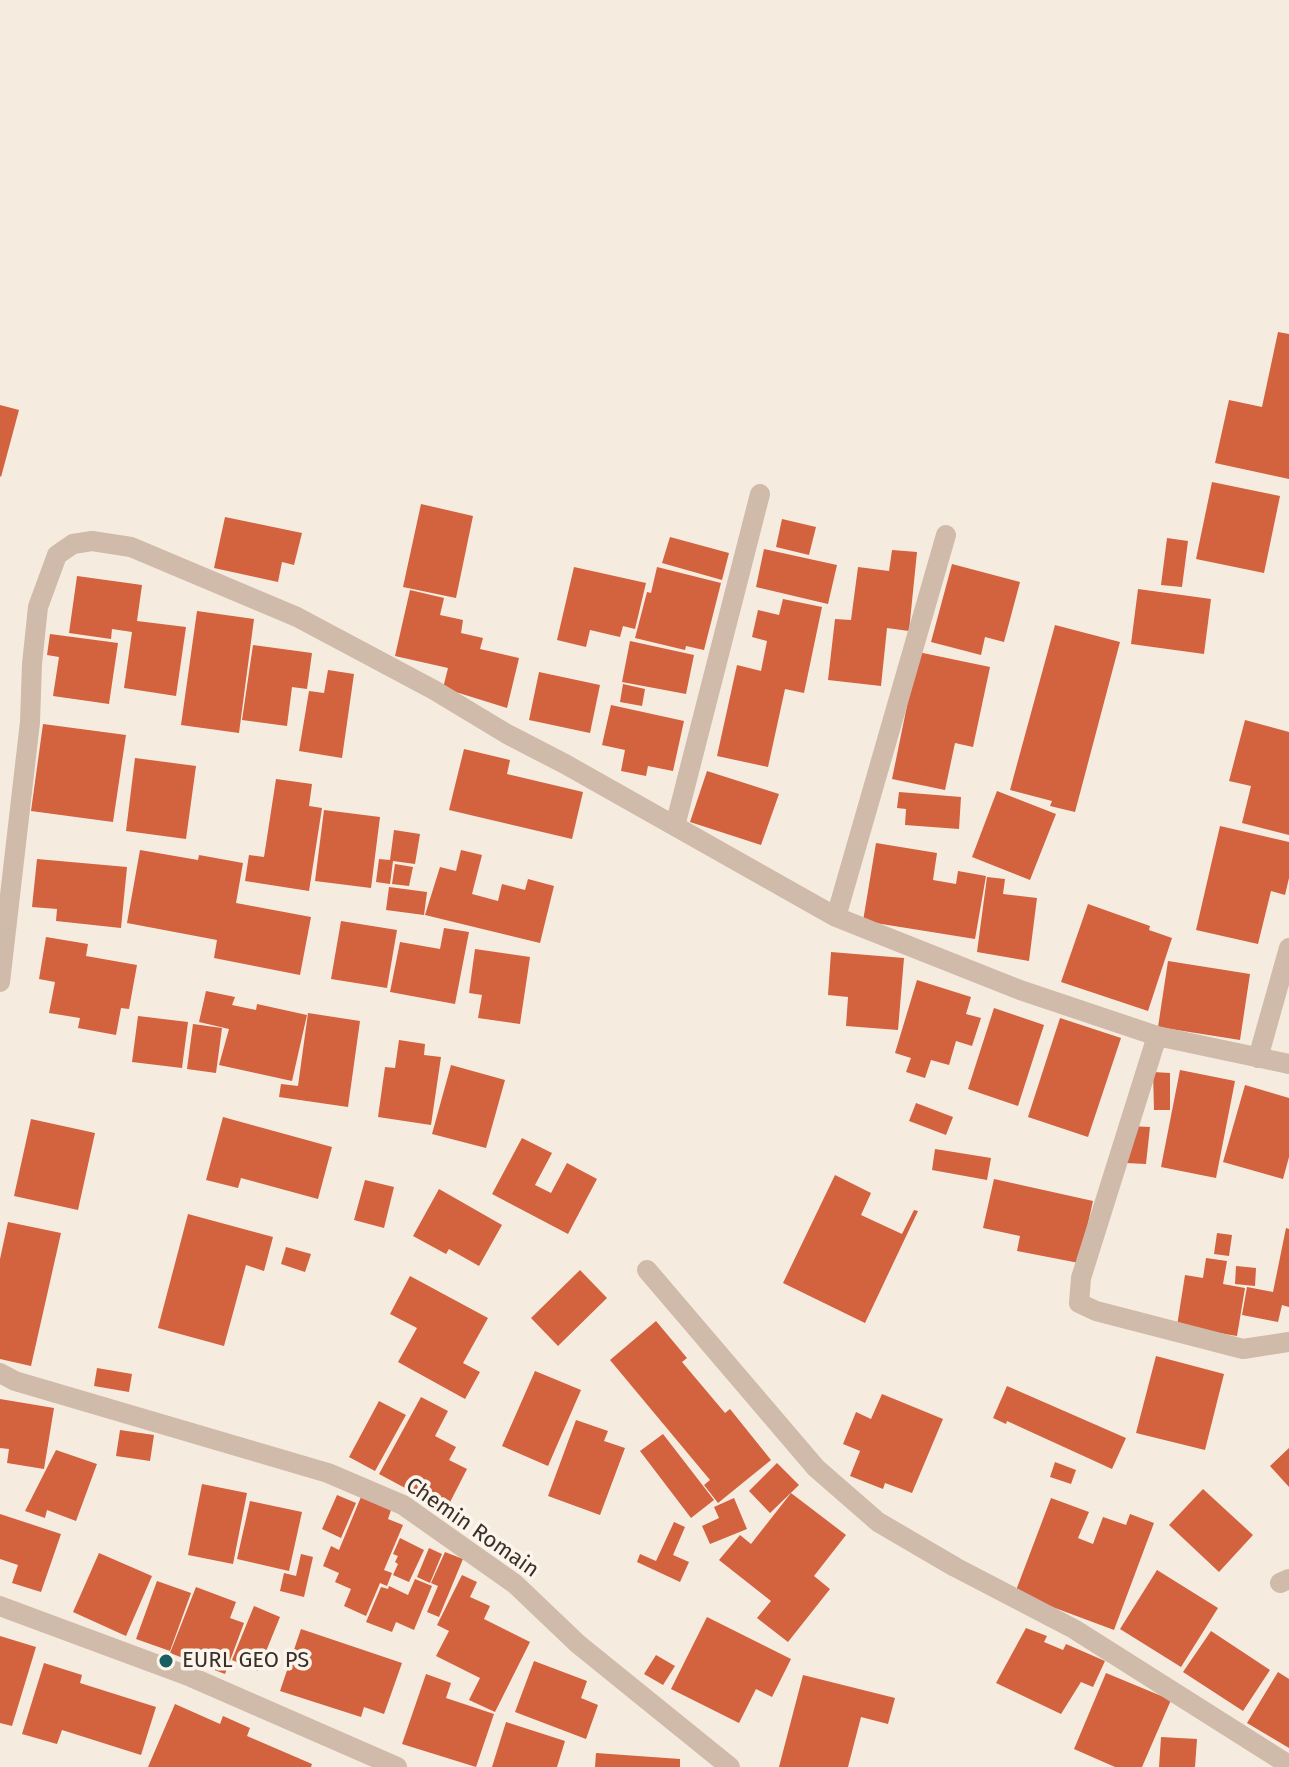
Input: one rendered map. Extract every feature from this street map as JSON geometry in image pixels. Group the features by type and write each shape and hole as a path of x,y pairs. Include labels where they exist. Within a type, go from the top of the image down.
{"street":[{"path":"675,826 760,494"},
{"path":"836,917 946,535"},
{"path":"0,982 30,722 38,607 57,555 73,544 92,541 131,547 297,617 836,917 1020,990 1157,1036 1289,1064"},
{"path":"1258,1058 1289,948"},
{"path":"1157,1036 1081,1278 1079,1303 1096,1311 1243,1349 1289,1342"},
{"path":"647,1270 816,1468 878,1522 955,1567 1074,1629 1289,1765"},
{"name":"Chemin Romain","path":"0,1373 15,1381 328,1473 403,1505 515,1584 578,1644 730,1767"},
{"path":"0,1606 191,1677 397,1767"}],"building":[{"path":"1278,332 1289,334 1289,479 1215,463 1229,400 1262,407"},
{"path":"0,405 19,410 1,477 0,476"},
{"path":"1212,482 1280,496 1264,573 1196,559"},
{"path":"421,504 473,516 456,598 403,587"},
{"path":"225,517 302,533 294,565 282,562 278,582 214,568"},
{"path":"782,519 816,527 809,555 776,547"},
{"path":"670,537 729,553 722,580 662,563"},
{"path":"1167,538 1188,541 1182,587 1161,585"},
{"path":"764,549 837,565 828,604 756,587"},
{"path":"892,550 917,552 909,631 887,628 881,686 828,680 835,619 851,620 858,567 889,571"},
{"path":"952,564 1020,582 1004,642 985,637 981,655 931,642"},
{"path":"574,567 646,583 635,629 623,626 620,637 590,630 586,647 557,640"},
{"path":"657,567 721,583 704,650 686,646 685,650 635,638"},
{"path":"77,576 142,585 137,621 186,627 176,696 124,688 132,632 112,629 111,639 69,633"},
{"path":"1138,589 1211,599 1204,654 1131,644"},
{"path":"410,590 444,598 440,615 463,620 461,633 483,638 480,649 519,658 507,708 443,688 448,668 395,656"},
{"path":"783,599 822,607 804,693 785,689 768,767 717,756 737,665 761,671 767,641 752,637 758,610 779,615"},
{"path":"197,611 254,619 239,733 181,725"},
{"path":"1055,625 1120,642 1075,812 1050,806 1052,801 1010,790"},
{"path":"50,634 118,643 109,704 53,696 59,657 47,655"},
{"path":"630,641 694,655 686,694 622,682"},
{"path":"253,645 312,653 307,689 292,687 287,726 242,720"},
{"path":"918,652 990,667 973,747 955,743 945,790 892,779"},
{"path":"328,670 354,674 342,758 299,751 309,691 324,693"},
{"path":"539,672 600,685 590,733 529,720"},
{"path":"623,684 645,689 642,706 620,702"},
{"path":"611,705 684,721 673,771 648,766 646,776 621,771 625,750 602,745"},
{"path":"1245,720 1289,732 1289,835 1242,823 1251,786 1229,781"},
{"path":"43,724 126,735 113,822 31,811"},
{"path":"464,749 510,760 507,774 583,792 572,839 449,810"},
{"path":"135,758 196,766 186,839 126,831"},
{"path":"707,771 779,794 761,845 690,822"},
{"path":"276,779 312,784 309,806 322,808 309,891 245,881 249,855 264,857"},
{"path":"997,791 1056,814 1030,880 972,857"},
{"path":"899,792 961,797 959,829 905,825 906,809 897,808"},
{"path":"324,810 380,817 371,888 315,881"},
{"path":"1220,826 1289,842 1289,878 1285,895 1271,891 1258,944 1196,930"},
{"path":"394,830 420,834 415,864 393,861 390,884 376,882 379,859 390,860"},
{"path":"876,843 937,853 933,880 956,884 958,871 986,876 975,939 863,921"},
{"path":"140,850 198,860 199,855 243,863 236,903 311,917 300,975 214,958 217,940 127,923"},
{"path":"461,850 482,855 472,894 498,901 502,884 525,890 528,879 554,886 540,943 425,915 440,867 456,871"},
{"path":"37,859 127,867 121,928 56,921 57,909 32,907"},
{"path":"395,864 413,867 409,886 392,884"},
{"path":"987,877 1005,879 1003,894 1037,898 1029,961 977,952"},
{"path":"389,887 427,892 424,915 386,910"},
{"path":"1088,904 1150,926 1149,930 1172,938 1148,1011 1061,982"},
{"path":"341,921 397,930 387,988 331,979"},
{"path":"444,928 469,932 455,1004 390,992 400,942 440,949"},
{"path":"46,937 88,944 86,956 137,965 129,1009 121,1008 116,1035 78,1028 80,1018 49,1013 55,982 39,979"},
{"path":"475,949 530,957 520,1024 478,1018 482,995 469,993"},
{"path":"831,952 904,958 898,1030 846,1026 848,997 828,995"},
{"path":"1168,961 1250,974 1240,1040 1158,1027"},
{"path":"917,980 971,997 966,1014 981,1018 972,1046 956,1041 949,1065 931,1060 925,1078 906,1072 911,1058 895,1053"},
{"path":"206,991 235,997 232,1005 256,1010 257,1004 307,1015 292,1081 219,1065 229,1029 199,1022"},
{"path":"994,1008 1044,1025 1018,1106 968,1089"},
{"path":"308,1013 360,1021 348,1107 279,1097 281,1084 298,1086"},
{"path":"138,1016 188,1022 182,1068 132,1062"},
{"path":"1060,1018 1121,1038 1088,1137 1028,1117"},
{"path":"193,1024 222,1028 216,1073 187,1069"},
{"path":"399,1040 425,1044 424,1055 441,1057 431,1125 378,1117 385,1067 395,1068"},
{"path":"451,1065 505,1080 486,1148 432,1134"},
{"path":"1180,1070 1235,1081 1216,1178 1161,1167"},
{"path":"1153,1072 1170,1073 1170,1110 1154,1110"},
{"path":"1245,1085 1289,1098 1289,1157 1283,1179 1223,1162"},
{"path":"916,1103 953,1117 946,1135 909,1121"},
{"path":"223,1117 332,1147 318,1199 241,1178 238,1188 206,1180"},
{"path":"31,1119 95,1133 78,1210 14,1196"},
{"path":"1129,1126 1150,1127 1146,1164 1126,1163"},
{"path":"522,1138 552,1153 535,1185 551,1193 567,1163 597,1179 568,1234 492,1194"},
{"path":"935,1149 991,1158 987,1180 932,1170"},
{"path":"835,1175 871,1193 861,1215 902,1234 914,1210 918,1211 865,1323 783,1283"},
{"path":"994,1179 1093,1201 1079,1263 1017,1251 1020,1236 983,1228"},
{"path":"365,1180 394,1187 384,1228 354,1220"},
{"path":"439,1189 502,1225 479,1266 449,1249 446,1254 413,1236"},
{"path":"188,1214 273,1237 264,1271 246,1265 224,1346 158,1328"},
{"path":"8,1222 61,1233 31,1366 0,1359 0,1259"},
{"path":"1286,1228 1289,1229 1289,1307 1282,1305 1278,1322 1242,1315 1247,1287 1273,1292"},
{"path":"1217,1233 1232,1235 1229,1256 1214,1254"},
{"path":"286,1247 311,1254 305,1272 281,1264"},
{"path":"1206,1258 1227,1261 1223,1284 1245,1288 1237,1336 1177,1326 1185,1275 1203,1278"},
{"path":"1236,1266 1256,1268 1255,1286 1235,1284"},
{"path":"580,1270 607,1298 558,1346 531,1318"},
{"path":"410,1276 488,1318 463,1363 480,1372 465,1399 398,1362 417,1328 390,1314"},
{"path":"656,1321 687,1358 682,1362 725,1413 730,1409 771,1460 718,1503 704,1485 710,1480 610,1360"},
{"path":"1156,1356 1224,1374 1205,1450 1136,1433"},
{"path":"97,1368 132,1374 129,1392 94,1386"},
{"path":"535,1371 581,1390 548,1466 502,1446"},
{"path":"1007,1386 1126,1438 1112,1469 1007,1421 1006,1424 993,1418"},
{"path":"882,1394 943,1419 912,1493 885,1483 883,1489 850,1476 860,1451 843,1444 856,1412 871,1419"},
{"path":"421,1397 448,1411 435,1436 456,1447 449,1460 467,1469 446,1510 379,1474"},
{"path":"0,1399 54,1408 44,1469 7,1463 9,1449 0,1448"},
{"path":"379,1401 406,1415 375,1471 349,1457"},
{"path":"576,1420 608,1431 604,1441 625,1448 600,1515 548,1496"},
{"path":"120,1430 154,1435 150,1461 116,1456"},
{"path":"663,1434 714,1500 691,1518 640,1451"},
{"path":"1289,1448 1289,1487 1270,1466"},
{"path":"56,1450 97,1464 76,1521 47,1510 45,1518 25,1511"},
{"path":"1055,1462 1076,1470 1071,1484 1050,1477"},
{"path":"777,1463 799,1485 770,1513 749,1491"},
{"path":"202,1484 247,1493 233,1564 188,1555"},
{"path":"1203,1489 1253,1535 1219,1572 1169,1525"},
{"path":"791,1493 846,1535 814,1576 830,1589 788,1642 757,1618 771,1601 719,1560 740,1535 751,1544"},
{"path":"337,1495 356,1503 341,1538 322,1529"},
{"path":"361,1497 391,1510 388,1519 403,1525 384,1570 392,1573 387,1586 380,1583 366,1616 344,1606 351,1589 335,1582 339,1573 323,1566 331,1546 339,1550"},
{"path":"734,1498 747,1529 710,1544 702,1526 719,1518 714,1507"},
{"path":"1051,1498 1089,1512 1078,1538 1093,1544 1103,1517 1126,1525 1130,1514 1154,1523 1114,1630 1015,1593"},
{"path":"250,1501 302,1512 289,1571 237,1559"},
{"path":"0,1514 61,1534 41,1592 12,1583 18,1565 0,1559"},
{"path":"674,1522 685,1527 673,1555 689,1562 680,1582 637,1562 640,1554 656,1561"},
{"path":"400,1538 424,1550 409,1582 393,1575 398,1556 393,1554"},
{"path":"429,1548 442,1554 430,1583 417,1577"},
{"path":"445,1552 463,1559 439,1617 427,1612 438,1586 431,1583"},
{"path":"99,1553 152,1576 126,1636 73,1612"},
{"path":"301,1554 313,1557 304,1597 280,1591 284,1573 296,1576"},
{"path":"1157,1570 1218,1608 1181,1667 1120,1629"},
{"path":"462,1575 477,1582 470,1597 490,1606 484,1619 530,1642 495,1712 469,1700 480,1678 436,1656 449,1631 437,1625"},
{"path":"415,1579 432,1586 414,1630 396,1622 392,1632 366,1622 381,1587 388,1589 389,1586 408,1595"},
{"path":"157,1581 191,1593 170,1651 136,1639"},
{"path":"196,1587 236,1602 230,1618 244,1623 225,1674 170,1653"},
{"path":"254,1606 280,1617 258,1671 232,1660"},
{"path":"707,1617 791,1659 772,1697 756,1689 739,1723 671,1689"},
{"path":"1026,1628 1047,1636 1044,1642 1063,1650 1066,1644 1105,1661 1093,1687 1081,1682 1061,1714 996,1683"},
{"path":"301,1629 402,1663 384,1714 364,1707 361,1717 280,1691"},
{"path":"1211,1631 1270,1670 1243,1711 1183,1672"},
{"path":"0,1636 36,1647 12,1726 0,1723"},
{"path":"656,1655 675,1666 663,1685 644,1674"},
{"path":"534,1661 587,1681 581,1698 598,1705 586,1739 515,1712"},
{"path":"44,1663 82,1675 80,1683 156,1707 141,1755 62,1730 57,1744 22,1734"},
{"path":"1278,1672 1289,1679 1289,1748 1247,1723"},
{"path":"1106,1673 1171,1700 1142,1767 1115,1767 1074,1749"},
{"path":"426,1674 451,1683 446,1698 494,1714 476,1767 402,1744"},
{"path":"803,1675 895,1698 888,1724 861,1717 848,1767 779,1767"},
{"path":"175,1704 220,1724 223,1716 250,1728 247,1736 312,1764 311,1767 148,1767"},
{"path":"506,1722 565,1741 557,1767 492,1767"},
{"path":"1161,1737 1197,1739 1195,1767 1159,1767"},
{"path":"596,1753 680,1759 680,1767 595,1767"}],"place":[{"name":"EURL GEO PS","path":"166,1661"}]}
